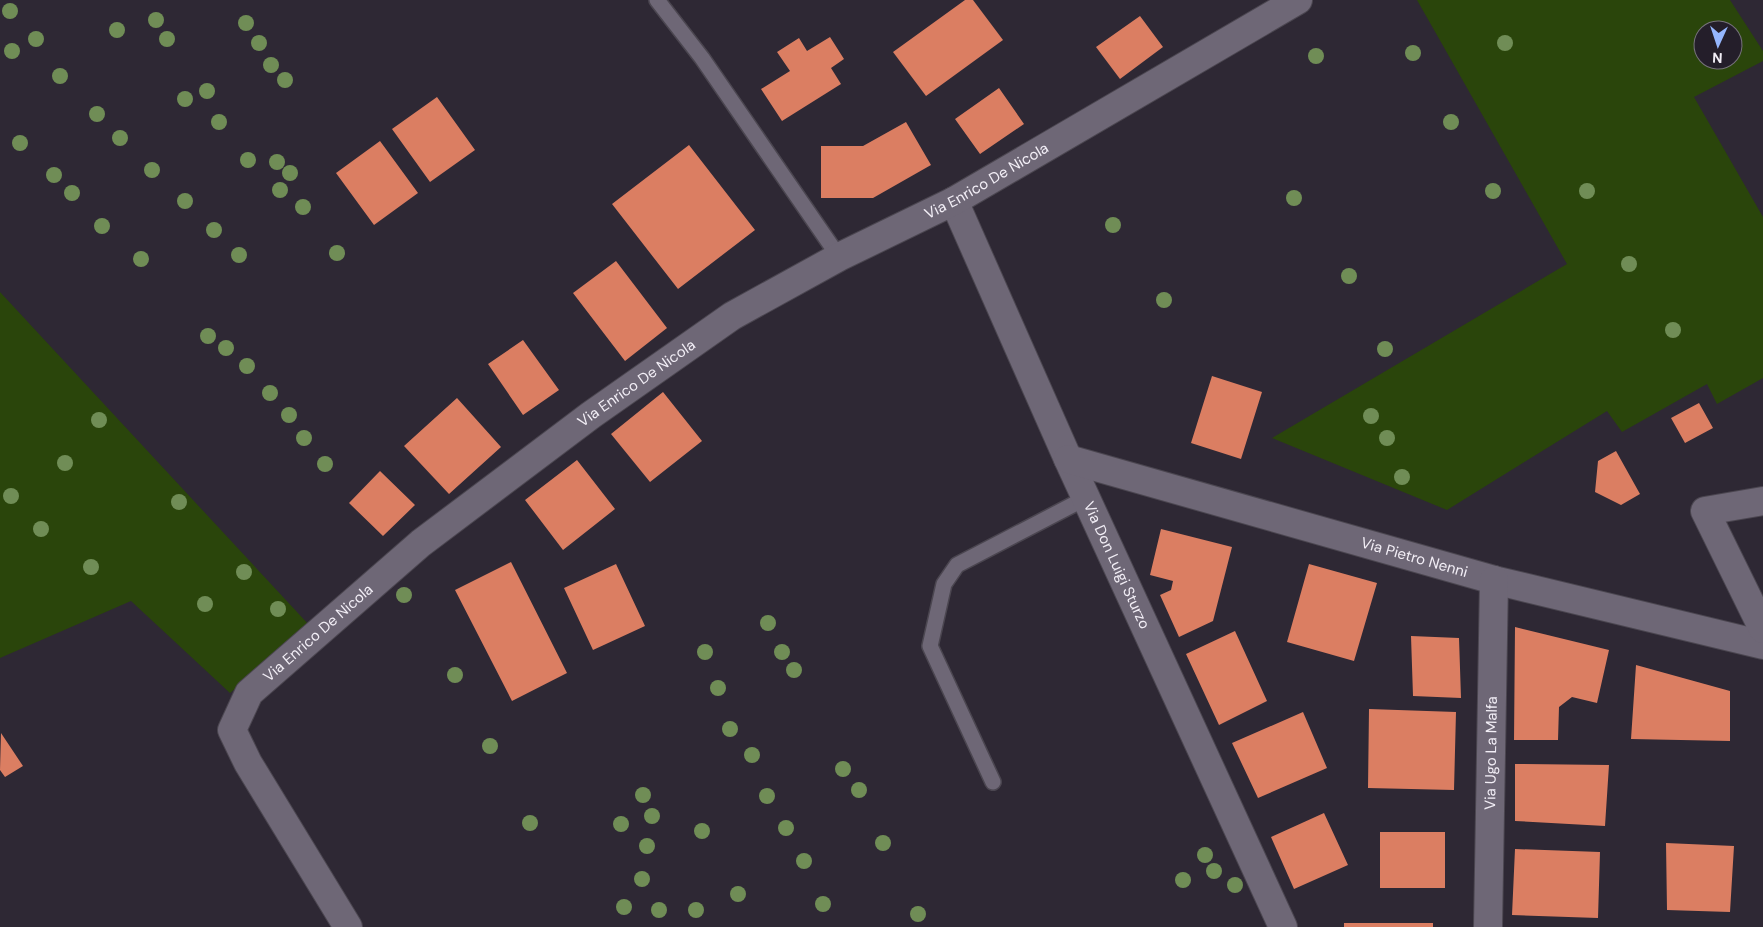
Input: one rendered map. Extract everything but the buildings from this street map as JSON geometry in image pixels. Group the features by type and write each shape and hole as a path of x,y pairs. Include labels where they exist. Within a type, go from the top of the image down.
{"street":[{"name":"Via Enrico De Nicola","path":"348,927 248,763 232,730 249,693 421,543 591,415 732,316 839,256 954,201 1298,0"},
{"name":"Via Don Luigi Sturzo","path":"954,201 1086,498 1283,927"},
{"name":"Via Pietro Nenni","path":"1068,458 1494,580 1763,646"},
{"path":"1763,501 1705,511 1763,630"},
{"name":"Via Ugo La Malfa","path":"1488,927 1494,580"}],"lane":[{"path":"656,0 702,58 839,256"},
{"path":"993,782 930,646 944,584 957,565 1086,498"}],"green space":[{"path":"1417,0 1730,0 1743,20 1693,20 1693,70 1743,70 1743,20 1763,51 1763,61 1694,97 1763,217 1763,378 1717,404 1707,384 1622,432 1607,411 1447,510 1272,438 1567,264"},
{"path":"0,292 310,626 230,693 131,601 0,658"}]}
